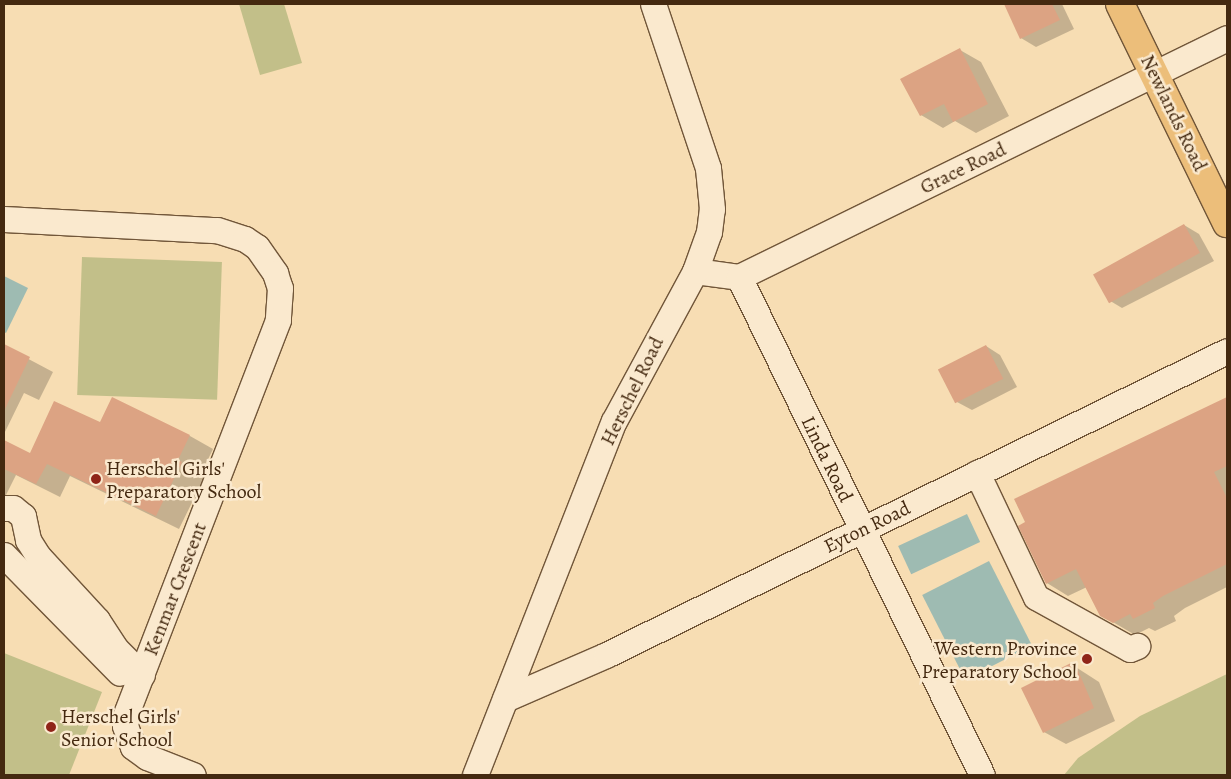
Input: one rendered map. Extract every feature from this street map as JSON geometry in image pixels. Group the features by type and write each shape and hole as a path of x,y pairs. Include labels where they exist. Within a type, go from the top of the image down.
{"main road":[{"name":"Newlands Road","path":"1120,4 1227,223"}],"street":[{"name":"Herschel Road","path":"475,775 614,421 695,271 711,220 708,168 660,6"},
{"name":"Grace Road","path":"739,277 1227,38"},
{"name":"Kenmar Crescent","path":"4,219 224,231 257,247 267,258 277,280 280,304 278,320 139,682 125,726 134,747 147,757 193,775"},
{"path":"695,271 739,277"},
{"name":"Linda Road","path":"739,277 861,531 982,775"},
{"name":"Eyton Road","path":"505,698 606,655 1227,351"},
{"path":"976,473 1036,597 1130,649 1137,646"},
{"path":"4,508 13,508 23,516 28,540 38,556 97,620 139,682"},
{"path":"4,555 139,682"}],"shaded area":[{"path":"239,4 284,4 302,63 260,75"},
{"path":"82,257 222,262 217,400 77,395"},
{"name":"Herschel Girls' Senior School","path":"4,653 102,692 69,775 4,775"},
{"path":"1227,674 1227,775 1064,775 1078,758 1140,716"}],"water":[{"path":"4,276 28,288 6,333 4,332"},
{"path":"967,514 980,542 911,574 898,546"},
{"path":"989,561 1032,646 965,680 922,595"}],"building":[{"path":"1004,4 1052,4 1060,20 1020,39"},
{"path":"960,48 988,104 953,122 944,104 920,116 900,79"},
{"path":"1184,224 1200,253 1109,303 1093,274"},
{"path":"4,344 30,357 4,411"},
{"path":"986,345 1003,379 955,403 938,370"},
{"path":"112,397 190,435 178,460 182,462 156,516 47,464 36,484 4,469 4,440 30,453 54,401 100,422"},
{"path":"1227,397 1227,466 1214,472 1227,498 1227,564 1163,596 1153,603 1155,608 1133,619 1130,614 1113,623 1100,616 1076,569 1046,584 1018,526 1025,522 1014,499"},
{"path":"1071,663 1074,669 1077,668 1094,708 1043,733 1021,688"}],"place":[{"name":"Herschel Girls' Preparatory School","path":"96,479"},
{"name":"Western Province Preparatory School","path":"1087,659"},
{"name":"Herschel Girls' Senior School","path":"51,727"}]}
